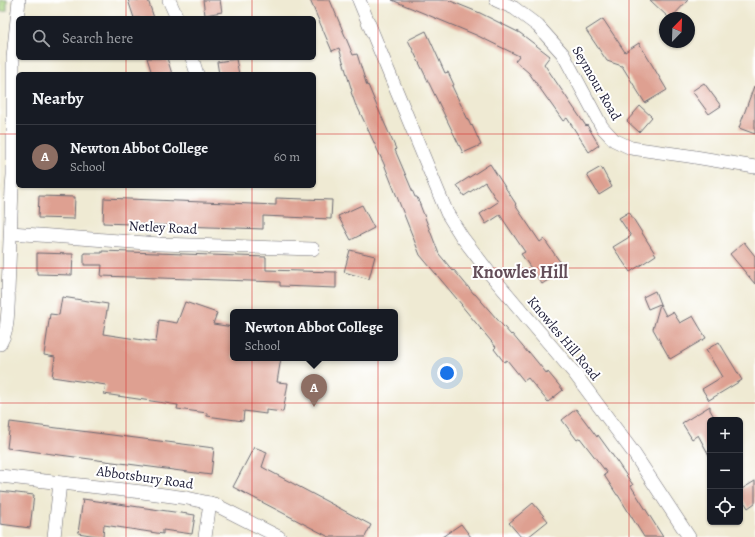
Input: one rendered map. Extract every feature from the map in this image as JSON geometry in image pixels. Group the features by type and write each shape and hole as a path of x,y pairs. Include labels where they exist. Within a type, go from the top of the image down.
{"street":[{"path":"18,16 19,0"},
{"path":"169,0 176,16"},
{"name":"Knowles Hill Road","path":"360,0 447,213 462,237 491,275 575,374 633,452 689,537"},
{"name":"Seymour Road","path":"496,0 514,8 538,26 563,54 602,127 614,140 631,148 674,153 755,168"},
{"path":"0,344 4,338 8,323 13,174 14,58 16,35"},
{"path":"193,60 196,72"},
{"name":"Netley Road","path":"11,233 160,244 313,248"},
{"name":"Abbotsbury Road","path":"0,476 142,492 187,498 210,503 279,537"},
{"path":"54,537 60,483"},
{"path":"205,537 210,503"}],"green space":[{"path":"0,0 7,0 7,11 0,12"}],"building":[{"path":"128,0 148,0 153,16 133,16"},
{"path":"203,0 220,0 222,12 205,15"},
{"path":"310,0 330,0 353,55 357,54 367,86 368,85 396,149 395,150 415,197 417,197 439,254 511,335 512,334 528,353 529,352 547,374 548,372 563,390 548,402 528,378 524,381 507,360 504,362 494,349 496,347 420,255 384,164 356,106 339,48 332,51"},
{"path":"392,0 448,0 480,13 520,33 550,56 544,64 586,126 587,125 599,145 589,152 567,118 563,121 529,73 515,61 519,56 476,35"},
{"path":"650,0 688,0 677,12 663,12"},
{"path":"603,19 625,52 639,43 667,90 645,103 622,66 607,61 586,30"},
{"path":"426,31 445,73 448,72 454,85 452,86 481,145 463,153 408,40"},
{"path":"148,60 168,60 171,72 151,72"},
{"path":"236,60 239,72 219,72 217,62"},
{"path":"704,83 721,106 709,114 692,91"},
{"path":"754,86 755,87 755,134 739,128"},
{"path":"640,106 652,117 639,132 627,121"},
{"path":"490,164 540,242 544,239 565,269 542,284 521,254 525,252 500,215 486,224 480,214 498,202 485,182 464,196 457,185"},
{"path":"601,167 612,187 599,195 587,175"},
{"path":"39,196 75,197 74,219 38,218"},
{"path":"104,198 276,205 276,198 332,200 331,219 263,216 263,229 103,223"},
{"path":"362,205 374,228 351,240 338,216"},
{"path":"629,212 656,255 630,272 613,247 631,236 619,218"},
{"path":"744,242 755,256 755,284 730,254"},
{"path":"350,250 375,256 369,279 344,272"},
{"path":"102,251 266,257 266,270 336,272 336,288 280,286 280,282 101,276 102,265 84,265 84,253 102,253"},
{"path":"37,253 73,254 72,275 37,274"},
{"path":"655,291 660,304 648,309 643,297"},
{"path":"62,297 108,304 103,334 156,342 159,320 177,323 185,302 217,313 213,324 230,327 230,361 280,361 277,382 288,383 283,412 266,410 266,414 244,411 243,421 207,416 207,413 177,409 178,405 104,394 106,385 52,377 55,357 44,355 50,314 59,315"},
{"path":"660,304 666,316 673,312 680,323 693,316 706,338 670,359 653,329"},
{"path":"719,342 742,380 709,400 702,389 722,377 706,350"},
{"path":"710,406 710,410 714,417 707,417 707,452 698,435 692,439 682,423"},
{"path":"576,409 597,437 598,435 633,485 631,486 663,537 644,537 604,475 607,473 580,438 577,440 562,420"},
{"path":"10,422 214,448 211,475 7,448"},
{"path":"254,447 267,452 262,467 371,525 365,537 329,537 233,487"},
{"path":"755,481 755,503 748,508 743,500 743,488"},
{"path":"0,491 34,495 30,528 0,524"},
{"path":"83,499 195,515 192,534 163,530 163,534 104,525 103,537 78,533"},
{"path":"533,503 548,521 528,537 521,537 509,523"},
{"path":"461,524 471,537 442,537"}],"place":[{"name":"Newton Abbot College","path":"314,407"}],"district":[{"name":"Knowles Hill","path":"520,272"}]}
